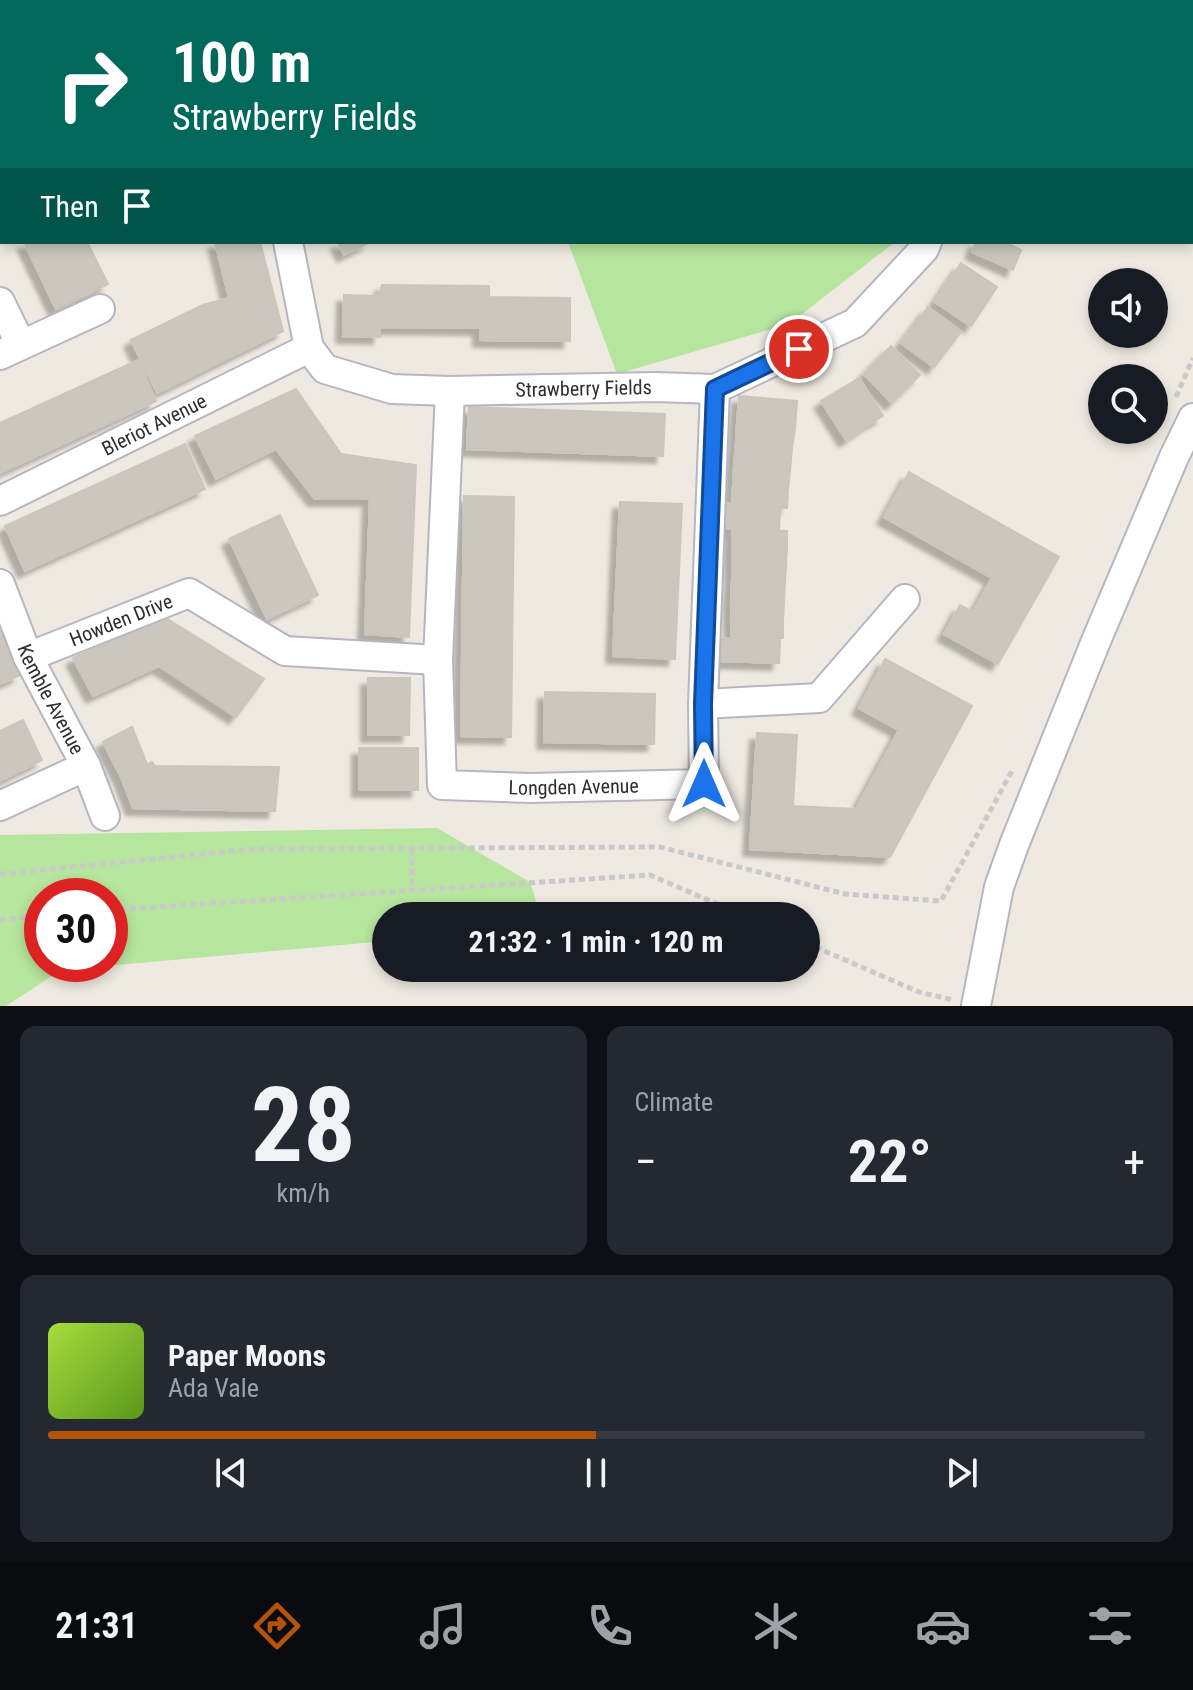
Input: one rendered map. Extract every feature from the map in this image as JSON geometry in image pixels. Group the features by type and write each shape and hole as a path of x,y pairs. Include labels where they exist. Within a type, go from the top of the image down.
{"street":[{"path":"288,244 309,348"},
{"name":"Strawberry Fields","path":"309,348 325,369 392,389 715,389 855,323 926,244"},
{"path":"0,302 10,350 100,309"},
{"name":"Bleriot Avenue","path":"0,501 309,348"},
{"name":"Longden Avenue","path":"450,391 438,660 442,785 530,788 704,784 703,704 715,389"},
{"path":"976,1006 999,887 1014,845 1096,641 1193,418"},
{"name":"Kemble Avenue","path":"0,584 28,657 86,766 105,816"},
{"name":"Howden Drive","path":"28,657 189,593 285,651 438,660"},
{"path":"703,704 819,698 905,599"},
{"name":"Kemble Avenue","path":"0,806 86,766"}],"path":[{"path":"412,849 412,889"},
{"path":"128,909 650,875 713,902"},
{"path":"0,920 24,917"},
{"path":"820,949 919,992 976,1006"}],"green space":[{"path":"569,244 892,244 789,324 617,374"},
{"path":"437,828 530,882 536,902 372,902 372,942 128,964 128,878 24,878 24,982 43,982 6,1006 0,1006 0,835"}],"building":[{"path":"25,244 88,244 108,284 56,309"},
{"path":"216,244 261,244 283,331 157,393 131,340 203,305 229,298"},
{"path":"339,244 366,244 344,255"},
{"path":"975,244 1008,244 1021,250 1013,270 972,252"},
{"path":"961,263 997,287 983,308 947,284"},
{"path":"947,284 983,308 971,326 935,302"},
{"path":"382,285 489,286 489,297 570,298 570,341 480,340 480,328 380,327 380,337 343,336 344,295 379,296"},
{"path":"928,307 961,332 946,351 914,326"},
{"path":"914,326 946,351 934,367 901,343"},
{"path":"891,346 920,375 906,389 877,360"},
{"path":"138,360 156,401 0,473 0,423"},
{"path":"877,360 906,389 892,403 864,374"},
{"path":"859,378 883,416 864,427 841,389"},
{"path":"296,389 341,454 416,465 409,637 365,634 370,499 315,499 276,449 216,479 195,436"},
{"path":"841,389 864,427 846,440 821,401"},
{"path":"739,396 797,401 795,429 737,424"},
{"path":"469,407 665,414 663,456 467,449"},
{"path":"737,424 795,429 792,448 736,443"},
{"path":"736,443 792,448 790,471 734,466"},
{"path":"185,444 205,489 25,571 5,526"},
{"path":"734,466 790,471 788,490 733,486"},
{"path":"909,472 1059,557 998,664 944,634 960,605 973,612 992,578 884,517"},
{"path":"733,486 788,490 787,508 732,504"},
{"path":"464,496 514,497 511,737 461,736"},
{"path":"620,502 682,504 675,659 613,656"},
{"path":"721,503 780,508 779,531 719,528"},
{"path":"280,515 318,595 267,619 229,539"},
{"path":"732,529 787,531 787,548 732,547"},
{"path":"732,547 787,548 786,565 732,563"},
{"path":"732,563 786,565 785,581 732,580"},
{"path":"732,580 785,581 784,602 731,600"},
{"path":"731,600 784,602 783,621 731,621"},
{"path":"166,618 264,679 236,717 159,666 93,696 73,658"},
{"path":"731,621 783,621 783,638 732,638"},
{"path":"0,631 20,675 0,684"},
{"path":"780,638 779,663 721,661 722,639"},
{"path":"885,659 972,706 890,857 750,849 757,733 797,735 793,806 856,809 899,730 859,708"},
{"path":"368,678 410,678 409,735 368,735"},
{"path":"545,692 655,694 654,744 544,742"},
{"path":"23,720 42,760 0,781 0,731"},
{"path":"132,727 147,764 121,777 103,742"},
{"path":"359,748 418,748 418,790 359,790"},
{"path":"152,762 155,766 279,767 275,811 133,808 121,777"}],"route":[{"path":"704,784 703,704 715,389 799,349"}]}
